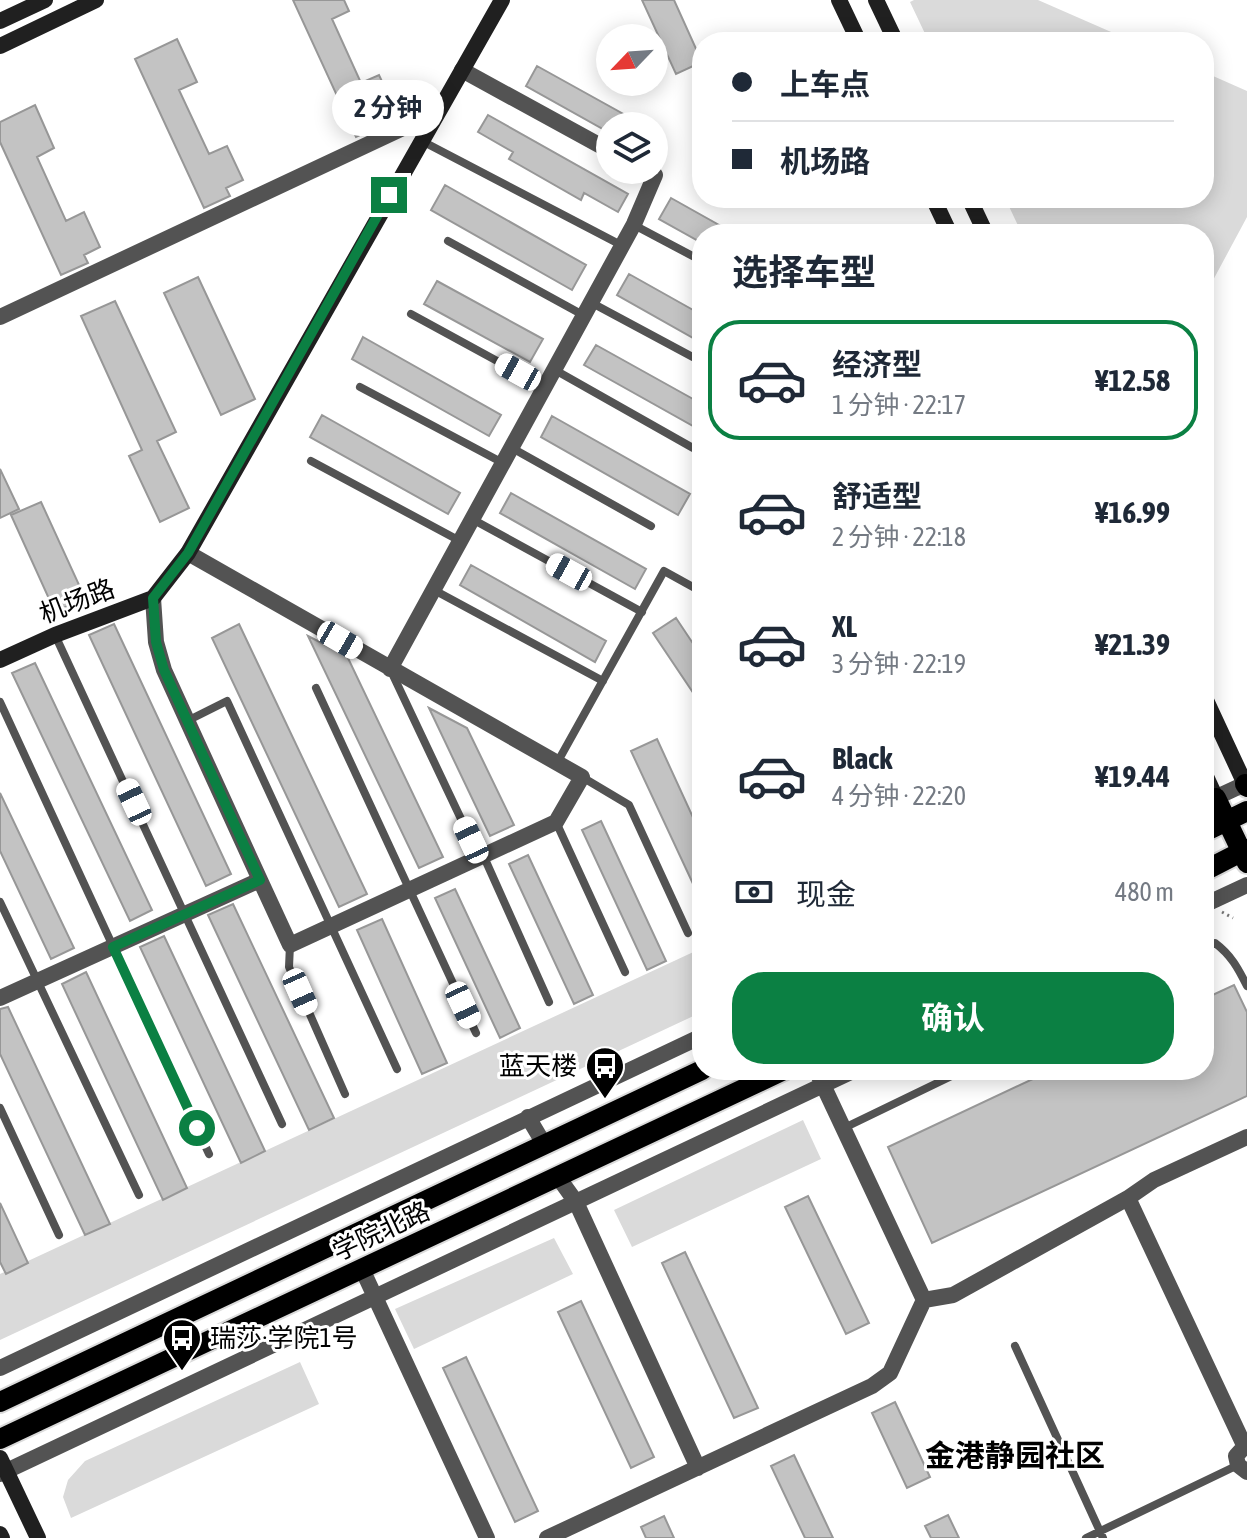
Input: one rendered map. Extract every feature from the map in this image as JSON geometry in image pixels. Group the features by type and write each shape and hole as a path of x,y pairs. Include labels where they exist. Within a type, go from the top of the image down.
{"main road":[{"path":"1214,805 1227,821 1245,855 1214,867"},
{"path":"1214,827 1247,811"},
{"name":"学院北路","path":"0,1402 692,1075"},
{"name":"学院北路","path":"0,1439 763,1080"},
{"path":"544,1144 558,1177"}],"street":[{"path":"0,21 45,0"},
{"path":"0,46 96,0"},
{"name":"机场路","path":"0,660 55,635 153,598 188,553 502,0"},
{"path":"839,0 854,32"},
{"path":"876,0 891,32"},
{"path":"462,70 596,143"},
{"path":"0,317 437,112"},
{"path":"390,669 634,224 651,184"},
{"path":"153,598 156,642 164,670 290,945 556,822 582,777 188,553"},
{"path":"1214,717 1246,785 1214,798"},
{"path":"0,998 260,880"},
{"path":"1214,900 1247,885"},
{"path":"0,1368 692,1041"},
{"path":"38,1538 2,1468 377,1297 576,1202 815,1080"},
{"path":"820,1080 924,1300"},
{"path":"528,1117 544,1144"},
{"path":"924,1300 953,1295 1128,1198 1154,1180 1247,1137"},
{"path":"558,1177 576,1202 698,1468"},
{"path":"1128,1198 1245,1444 1236,1456 1243,1468"},
{"path":"362,1269 487,1538"},
{"path":"547,1538 872,1386 890,1373 924,1300"}],"lane":[{"path":"420,140 621,245"},
{"path":"634,224 692,256"},
{"path":"448,241 692,357"},
{"path":"411,314 545,387"},
{"path":"554,370 692,447"},
{"path":"360,387 503,463"},
{"path":"511,448 651,526"},
{"path":"311,461 460,541"},
{"path":"472,519 642,612"},
{"path":"557,764 664,571 692,586"},
{"path":"434,590 603,681"},
{"path":"55,635 282,1124"},
{"path":"390,669 471,840 484,857 549,1002"},
{"path":"316,688 476,1033"},
{"path":"187,721 227,701 397,1069"},
{"path":"0,702 209,1154"},
{"path":"582,777 629,805 688,933"},
{"path":"556,822 625,972"},
{"path":"0,902 139,1195"},
{"path":"290,945 289,967 345,1094"},
{"path":"1214,948 1220,947 1235,960 1247,986"},
{"path":"842,1126 932,1080"},
{"path":"842,1126 942,1080"},
{"path":"0,1108 59,1235"},
{"path":"1015,1346 1101,1535"},
{"path":"1086,1538 1101,1535 1243,1468"}],"shaded area":[{"path":"1038,0 1111,32 924,32 910,2"},
{"path":"1214,76 1247,91 1247,217 1214,278 1214,224 1017,224 1010,208 1214,208"},
{"path":"692,953 692,1017 0,1340 0,1274"},
{"path":"803,1120 821,1159 632,1247 614,1210"},
{"path":"554,1238 573,1274 414,1349 395,1309"},
{"path":"300,1362 319,1404 71,1518 63,1497 68,1480 85,1461"}],"building":[{"path":"293,0 344,0 349,11 332,19 361,83 379,75 395,109 379,117 382,125 356,137"},
{"path":"642,0 674,0 692,40 692,67 676,74 668,57 668,24 653,24"},
{"path":"177,39 197,82 179,90 209,154 227,146 243,180 226,188 230,196 204,208 135,59"},
{"path":"537,66 620,112 596,112 596,125 526,86"},
{"path":"35,105 54,148 37,157 66,221 84,212 100,247 84,255 88,263 61,275 0,142 0,122"},
{"path":"488,115 596,176 596,184 610,184 628,194 618,212 584,193 581,200 509,159 513,152 478,132"},
{"path":"445,185 586,265 572,290 431,210"},
{"path":"671,198 717,224 692,224 692,237 659,219"},
{"path":"629,274 692,309 692,337 617,295"},
{"path":"198,277 255,399 221,415 164,293"},
{"path":"437,281 543,339 530,362 424,304"},
{"path":"115,301 176,432 157,441 189,508 160,522 129,456 142,450 81,316"},
{"path":"363,337 501,415 489,436 352,359"},
{"path":"596,345 692,398 692,425 584,365"},
{"path":"322,415 460,493 448,514 310,437"},
{"path":"552,416 690,494 678,515 541,437"},
{"path":"0,469 19,509 0,518"},
{"path":"511,493 646,569 635,589 500,513"},
{"path":"41,502 85,598 55,612 11,515"},
{"path":"471,565 606,641 595,662 460,585"},
{"path":"676,618 692,642 692,691 653,633"},
{"path":"114,624 231,874 206,886 89,635"},
{"path":"239,624 367,894 339,907 212,638"},
{"path":"308,636 347,656 443,857 419,868"},
{"path":"35,663 152,910 130,921 12,673"},
{"path":"429,708 467,728 514,825 490,836"},
{"path":"657,739 692,815 692,882 631,751"},
{"path":"0,793 74,948 51,959 0,851"},
{"path":"601,821 666,961 647,970 582,830"},
{"path":"528,855 593,995 574,1004 509,864"},
{"path":"455,889 520,1028 500,1038 435,898"},
{"path":"233,904 334,1118 309,1130 208,915"},
{"path":"382,919 447,1063 422,1074 357,930"},
{"path":"164,936 265,1151 241,1163 140,947"},
{"path":"86,972 187,1188 163,1200 62,984"},
{"path":"1234,985 1247,1012 1247,1096 932,1243 888,1147 1031,1080 1214,1080 1214,994"},
{"path":"8,1007 110,1224 85,1235 0,1054 0,1009"},
{"path":"808,1196 869,1323 846,1334 785,1207"},
{"path":"0,1203 28,1263 6,1274 0,1262"},
{"path":"685,1252 758,1408 734,1418 662,1263"},
{"path":"581,1301 654,1457 631,1468 558,1312"},
{"path":"466,1357 538,1511 515,1522 443,1368"},
{"path":"895,1402 930,1477 907,1488 872,1413"},
{"path":"794,1455 833,1538 805,1538 771,1466"},
{"path":"948,1515 959,1538 931,1538 925,1526"},
{"path":"664,1516 674,1538 646,1538 641,1527"}],"place":[{"name":"蓝天楼","path":"605,1100"},
{"name":"瑞莎·学院1号","path":"182,1372"}],"district":[{"name":"金港静园社区","path":"1015,1455"}],"route":[{"path":"197,1128 113,947 260,880 164,670 156,642 153,598 188,553 389,195"}]}
